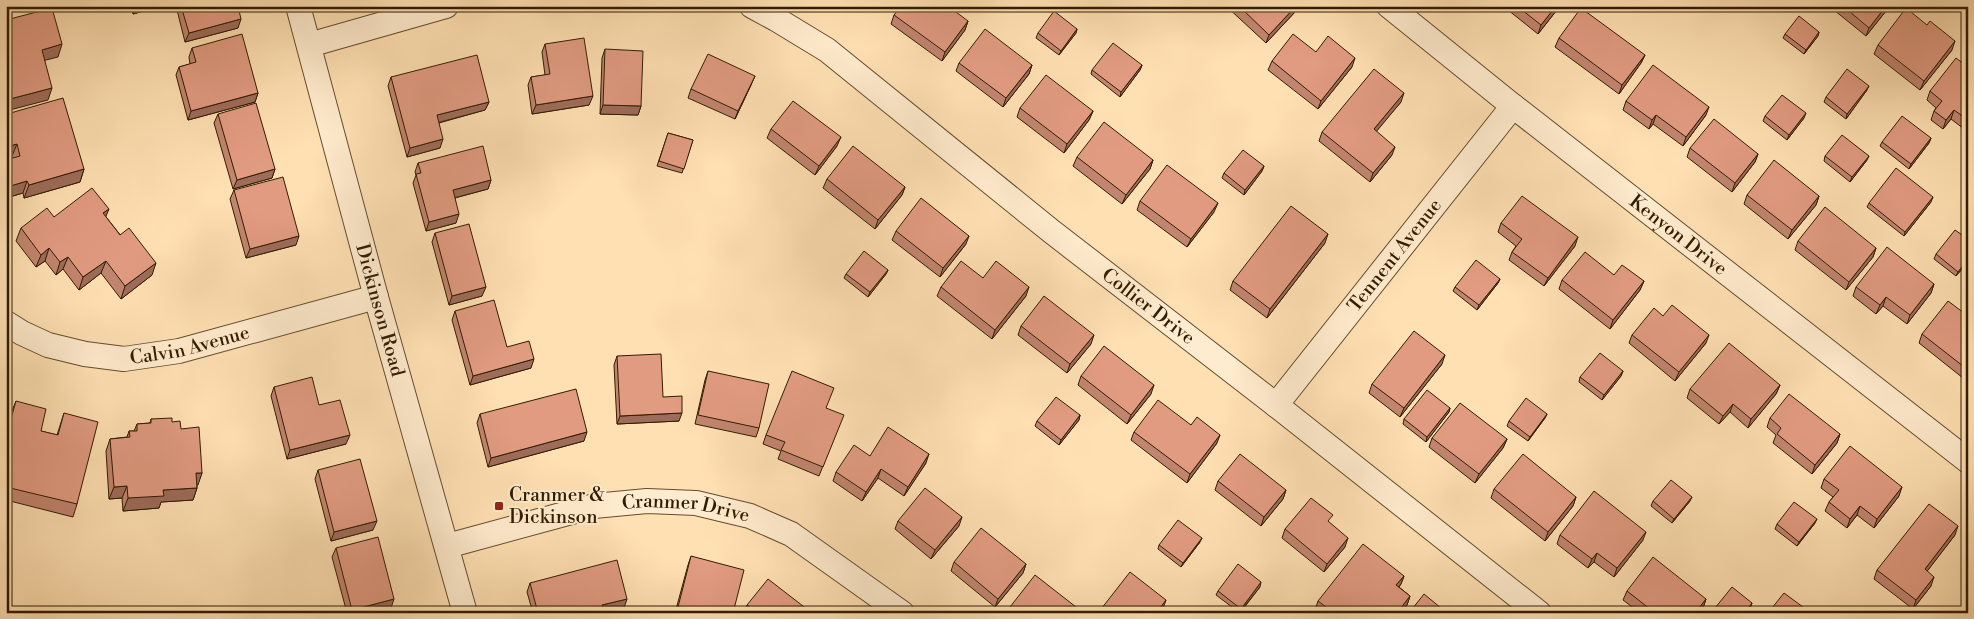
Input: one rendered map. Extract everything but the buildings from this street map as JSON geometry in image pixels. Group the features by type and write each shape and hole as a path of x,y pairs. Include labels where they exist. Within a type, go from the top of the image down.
{"street":[{"name":"Dickinson Road","path":"298,6 376,297 465,613"},
{"path":"309,45 446,6"},
{"name":"Collier Drive","path":"752,6 776,18 827,50 1050,230 1276,405 1539,613"},
{"name":"Kenyon Drive","path":"1389,6 1513,106 1968,461"},
{"name":"Tennent Avenue","path":"1276,405 1513,106"},
{"name":"Calvin Avenue","path":"6,323 48,345 85,354 124,360 179,351 376,297"},
{"name":"Cranmer Drive","path":"447,546 594,506 647,501 696,503 750,516 791,534 902,613"}],"place":[{"name":"Cranmer & Dickinson","path":"499,506"}]}
